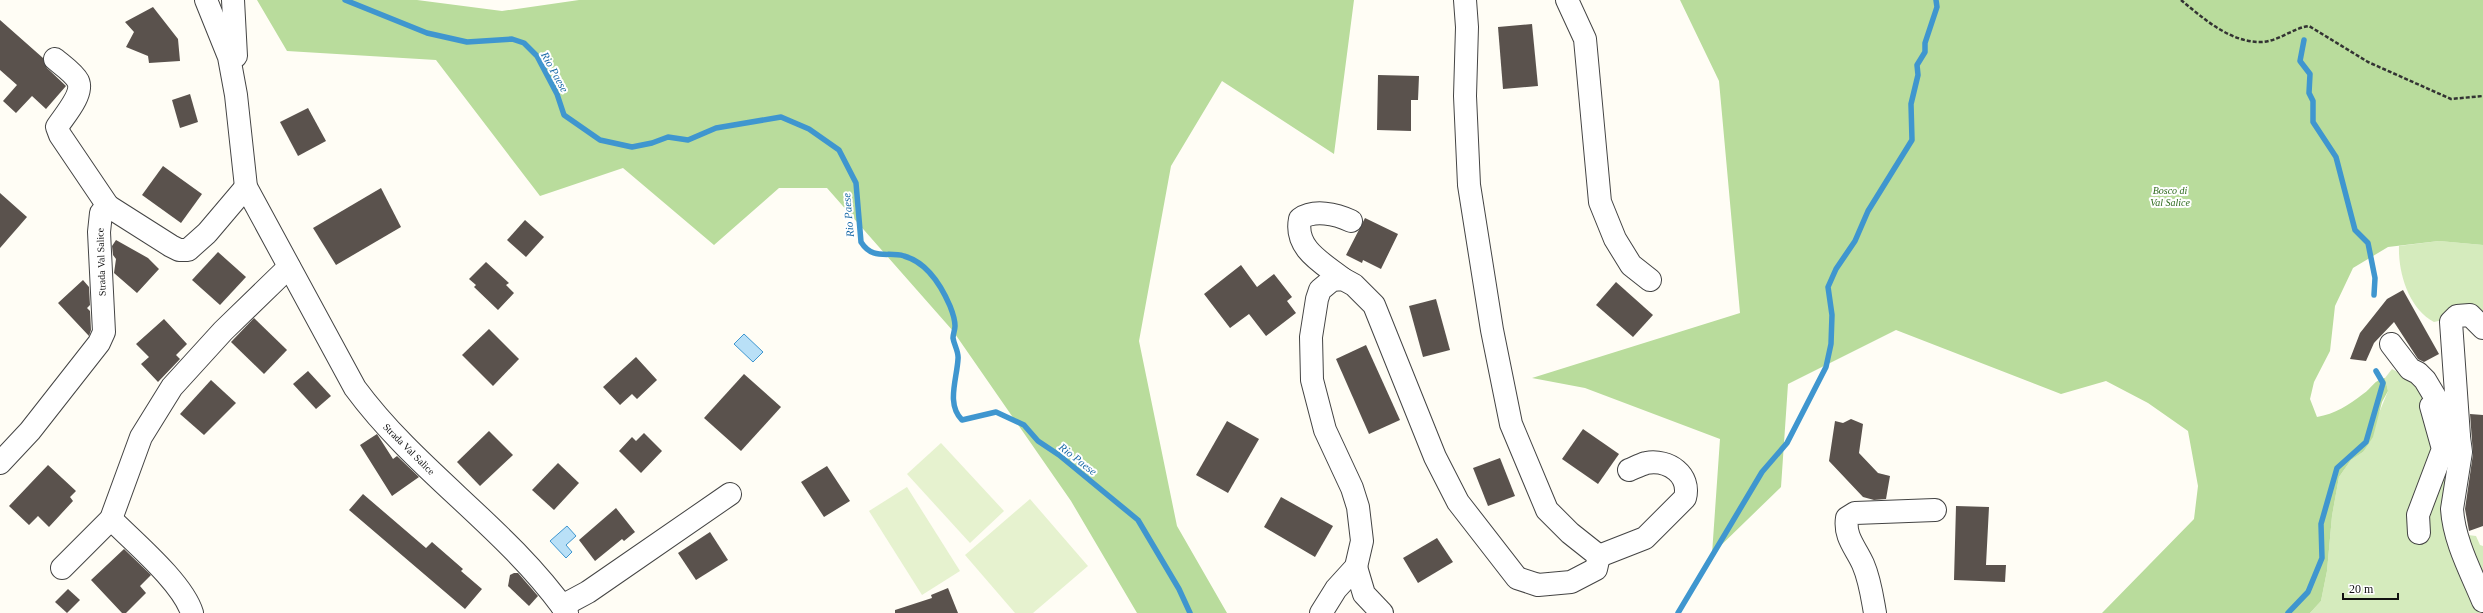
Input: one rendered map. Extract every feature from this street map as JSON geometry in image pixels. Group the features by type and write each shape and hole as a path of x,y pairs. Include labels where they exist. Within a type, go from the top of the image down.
{"street":[{"name":"Strada Val Salice","path":"206,0 228,57 236,96 246,187 355,388 376,416 523,561 564,609 730,494"},
{"path":"233,0 236,96"},
{"path":"1465,0 1467,27 1465,96 1469,185 1491,322 1511,424 1547,510 1570,533 1599,556"},
{"path":"1567,0 1585,40 1600,202 1615,239 1630,265 1650,280"},
{"path":"55,59 77,80 79,86 77,95 57,127 60,135 108,206 171,246 179,250 188,250 207,233 246,187"},
{"name":"Strada Val Salice","path":"0,463 30,431 99,343 104,332 100,232 101,213 108,206"},
{"path":"1351,221 1335,214 1312,214 1300,219 1298,226 1305,249 1342,279 1362,290 1374,305 1435,457 1455,495 1517,578 1538,585 1571,582 1596,569 1599,556"},
{"path":"62,568 111,519 142,437 172,387 223,332 289,267"},
{"path":"1321,613 1336,589 1356,567 1362,541 1358,508 1352,488 1325,430 1312,380 1311,337 1317,299 1326,283 1342,279"},
{"path":"2483,328 2470,315 2457,316 2451,322 2461,452 2452,518 2461,548 2483,601"},
{"path":"2391,344 2410,369 2418,373 2425,380 2459,437"},
{"path":"2419,533 2418,515 2443,449 2432,403 2436,402 2441,408"},
{"path":"1599,556 1645,538 1685,498 1687,489 1685,480 1677,470 1665,464 1647,463 1628,470"},
{"path":"1875,613 1867,575 1848,538 1846,526 1847,518 1855,513 1935,510"},
{"path":"111,519 176,586 190,606 192,613"},
{"path":"1356,567 1364,594 1382,613"}],"path":[{"path":"2181,0 2216,29 2244,38 2262,42 2309,26 2368,62 2451,99 2483,96"}],"green space":[{"path":"257,0 417,0 502,11 579,0 1354,0 1334,154 1222,81 1171,166 1139,341 1177,526 1227,613 1137,613 1071,501 953,331 827,188 779,188 714,245 623,168 540,196 436,60 287,51"},
{"name":"Bosco di Val Salice","path":"1680,0 2483,0 2483,245 2439,241 2388,247 2353,268 2335,306 2330,351 2314,382 2310,399 2317,417 2330,414 2347,405 2366,392 2381,379 2385,378 2388,391 2382,402 2373,437 2363,452 2351,460 2339,477 2332,516 2327,571 2321,601 2310,613 2102,613 2194,519 2198,486 2188,431 2148,403 2106,381 2061,394 1896,330 1788,384 1781,487 1712,554 1720,439 1585,388 1532,378 1740,313 1719,81"},
{"path":"2439,241 2483,245 2483,321 2443,320 2434,322 2425,316 2412,299 2403,278 2399,256 2399,246"},
{"path":"2392,369 2405,376 2428,400 2452,457 2448,528 2482,613 2310,613 2321,601 2327,571 2332,516 2339,477 2351,460 2363,452 2388,391 2385,378"},
{"path":"941,443 1004,511 970,543 907,474"},
{"path":"907,487 960,571 922,595 869,511"},
{"path":"1030,499 1088,566 1033,613 1015,613 965,555"},
{"path":"2468,535 2476,536 2480,545 2483,546 2483,584"}],"water":[{"path":"744,334 763,352 753,362 734,344"},
{"path":"567,526 576,536 566,545 572,552 566,558 550,541"}],"building":[{"path":"153,7 178,39 180,61 149,63 148,56 126,47 134,32 125,22"},
{"path":"0,20 43,58 47,68 66,86 46,109 32,96 16,113 3,101 17,85 0,70"},
{"path":"1532,24 1538,86 1503,89 1498,27"},
{"path":"1378,75 1419,76 1418,100 1411,100 1411,131 1377,130"},
{"path":"190,94 198,122 180,128 172,100"},
{"path":"308,108 326,141 298,156 280,122"},
{"path":"163,166 202,194 181,223 142,195"},
{"path":"381,188 401,227 336,265 313,228"},
{"path":"0,193 27,217 0,248"},
{"path":"1365,218 1398,234 1381,269 1363,260 1362,263 1346,255"},
{"path":"525,220 544,237 526,257 507,240"},
{"path":"116,240 148,258 159,269 137,293 114,273 116,259 113,255 112,246"},
{"path":"218,252 246,277 220,305 192,280"},
{"path":"486,262 509,283 506,285 514,293 498,310 474,287 476,285 469,279"},
{"path":"1241,265 1257,287 1274,274 1292,297 1287,301 1296,313 1266,336 1249,314 1230,328 1204,294"},
{"path":"83,280 89,287 90,305 87,308 90,311 91,330 89,336 58,303"},
{"path":"1616,282 1653,315 1633,337 1596,305"},
{"path":"2403,290 2439,354 2424,362 2418,359 2394,322 2374,343 2366,361 2350,359 2360,333 2387,299"},
{"path":"1436,299 1450,350 1423,357 1409,306"},
{"path":"254,318 287,350 264,374 231,342"},
{"path":"164,319 187,344 176,355 180,359 158,382 141,364 149,357 136,344"},
{"path":"489,329 519,359 493,386 462,355"},
{"path":"1366,345 1400,420 1369,434 1336,359"},
{"path":"636,357 657,380 637,399 632,394 620,405 603,387"},
{"path":"308,371 331,396 316,409 293,384"},
{"path":"744,374 781,407 741,451 704,418"},
{"path":"211,380 236,403 204,435 180,414"},
{"path":"2470,414 2483,415 2483,526 2469,531 2465,509 2473,454"},
{"path":"1851,419 1863,424 1859,453 1878,473 1890,476 1886,499 1874,500 1863,497 1829,461 1835,421 1843,423"},
{"path":"1227,421 1259,439 1228,493 1196,475"},
{"path":"1583,429 1619,454 1598,484 1562,459"},
{"path":"489,431 513,455 480,486 457,462"},
{"path":"644,433 662,451 641,473 619,451 632,437 636,441"},
{"path":"377,434 393,459 397,456 419,477 392,496 360,445"},
{"path":"1500,458 1515,496 1488,506 1473,468"},
{"path":"558,463 579,483 554,510 532,490"},
{"path":"48,465 76,491 70,497 73,501 49,527 38,516 29,525 9,506"},
{"path":"827,466 850,501 824,517 801,482"},
{"path":"363,494 426,548 432,542 463,569 461,571 482,589 465,609 349,510"},
{"path":"1281,497 1333,526 1315,557 1264,527"},
{"path":"1956,506 1989,507 1986,565 2006,565 2005,582 1954,580"},
{"path":"616,508 635,532 624,541 622,539 595,561 579,540"},
{"path":"710,532 728,560 696,580 678,553"},
{"path":"1437,538 1453,562 1418,583 1403,558"},
{"path":"124,549 151,575 140,586 146,593 126,613 122,613 91,580"},
{"path":"518,573 538,596 529,606 508,586 510,575"},
{"path":"948,588 958,613 895,613 895,610 932,598 931,595"},
{"path":"68,589 80,600 67,613 55,602"}],"waterway":[{"name":"Rio Paese","path":"345,0 427,33 467,42 512,39 524,43 537,56 557,94 564,115 600,140 632,147 652,143 668,137 688,140 716,128 781,117 809,129 839,150 856,183 861,242 871,252 904,256 919,263 932,275 950,306 955,324 953,338 958,356 953,399 957,414 962,420 996,412 1024,425 1038,441 1059,455 1138,520 1179,589 1190,613"},
{"path":"1678,613 1762,472 1787,443 1826,367 1831,344 1832,315 1828,287 1836,269 1855,241 1868,211 1912,140 1911,104 1918,75 1917,65 1925,52 1925,43 1937,7 1936,0"},
{"path":"2304,40 2300,61 2310,74 2309,93 2313,101 2313,122 2336,157 2355,230 2368,243 2375,278 2374,295"},
{"path":"2288,613 2308,592 2322,558 2321,524 2337,468 2366,442 2383,383 2376,371"}]}
